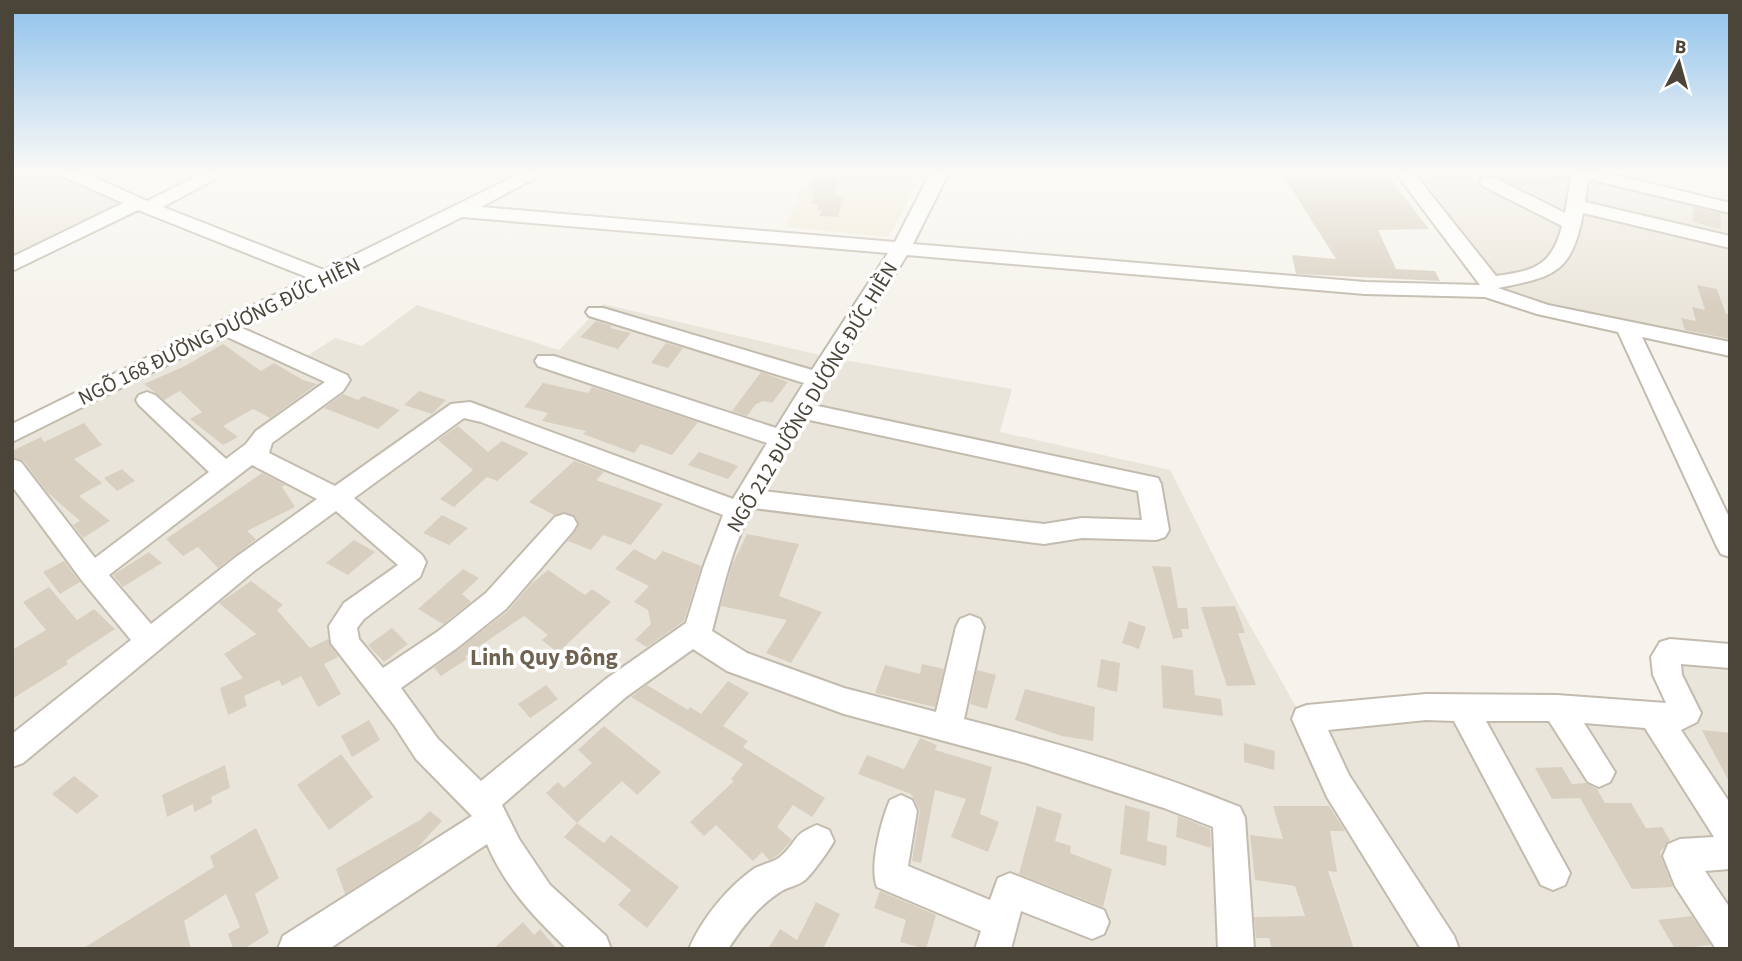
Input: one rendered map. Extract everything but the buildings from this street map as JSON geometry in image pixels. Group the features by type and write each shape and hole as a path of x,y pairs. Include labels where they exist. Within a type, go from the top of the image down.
{"street":[{"path":"12,265 117,217"},
{"path":"173,217 327,278"},
{"name":"NGÕ 168 ĐƯỜNG DƯƠNG ĐỨC HIỀN","path":"12,434 449,217"},
{"path":"527,217 1365,288 1489,287 1515,279 1552,265 1563,250 1571,217"},
{"name":"NGÕ 212 ĐƯỜNG DƯƠNG ĐỨC HIỀN","path":"697,631 716,568 743,505 817,379 900,250 917,217"},
{"path":"1437,217 1489,287 1544,310 1730,349"},
{"path":"1588,217 1730,242"},
{"path":"596,312 817,379"},
{"path":"92,573 257,448 264,437 335,386 339,380 225,328"},
{"path":"1627,328 1730,547"},
{"path":"546,362 782,439"},
{"path":"147,400 225,473"},
{"path":"12,753 245,564 454,412 464,410 489,416 743,505 1044,534 1082,528 1156,530 1149,484 800,410"},
{"path":"257,448 257,457 337,498 413,562 411,570 354,611 343,626 345,643 405,715 436,761 489,813 507,851 538,897 593,949"},
{"path":"12,467 92,573 149,642"},
{"path":"380,686 447,640 496,601 564,524"},
{"path":"947,729 970,627"},
{"path":"296,949 419,872 489,813 494,791 616,688 697,631 705,643 737,662 844,701 1026,750 1165,793 1229,818 1236,949"},
{"path":"1441,949 1338,786 1307,719 1462,707 1558,708 1680,717 1686,713 1665,665 1665,657 1670,651 1730,656"},
{"path":"1462,707 1553,873"},
{"path":"1558,708 1599,772"},
{"path":"1654,716 1730,832"},
{"path":"901,811 889,875 997,935 1010,890 1092,922"},
{"path":"707,949 734,910 768,880 792,869 809,846 817,841"},
{"path":"1730,852 1680,856 1687,874 1730,939"}],"shaded area":[{"path":"12,217 131,217 12,271"},
{"path":"790,217 899,217 888,237 786,227"},
{"path":"1439,217 1730,217 1730,351 1513,301 1492,284"},
{"path":"603,304 832,358 1012,389 1000,432 1170,470 1238,604 1299,712 1678,719 1673,674 1686,661 1730,665 1730,949 12,949 12,435 224,328 296,363 335,338 362,346 417,305 559,350"}],"district":[{"name":"Linh Quy Đông","path":"544,657"}]}
